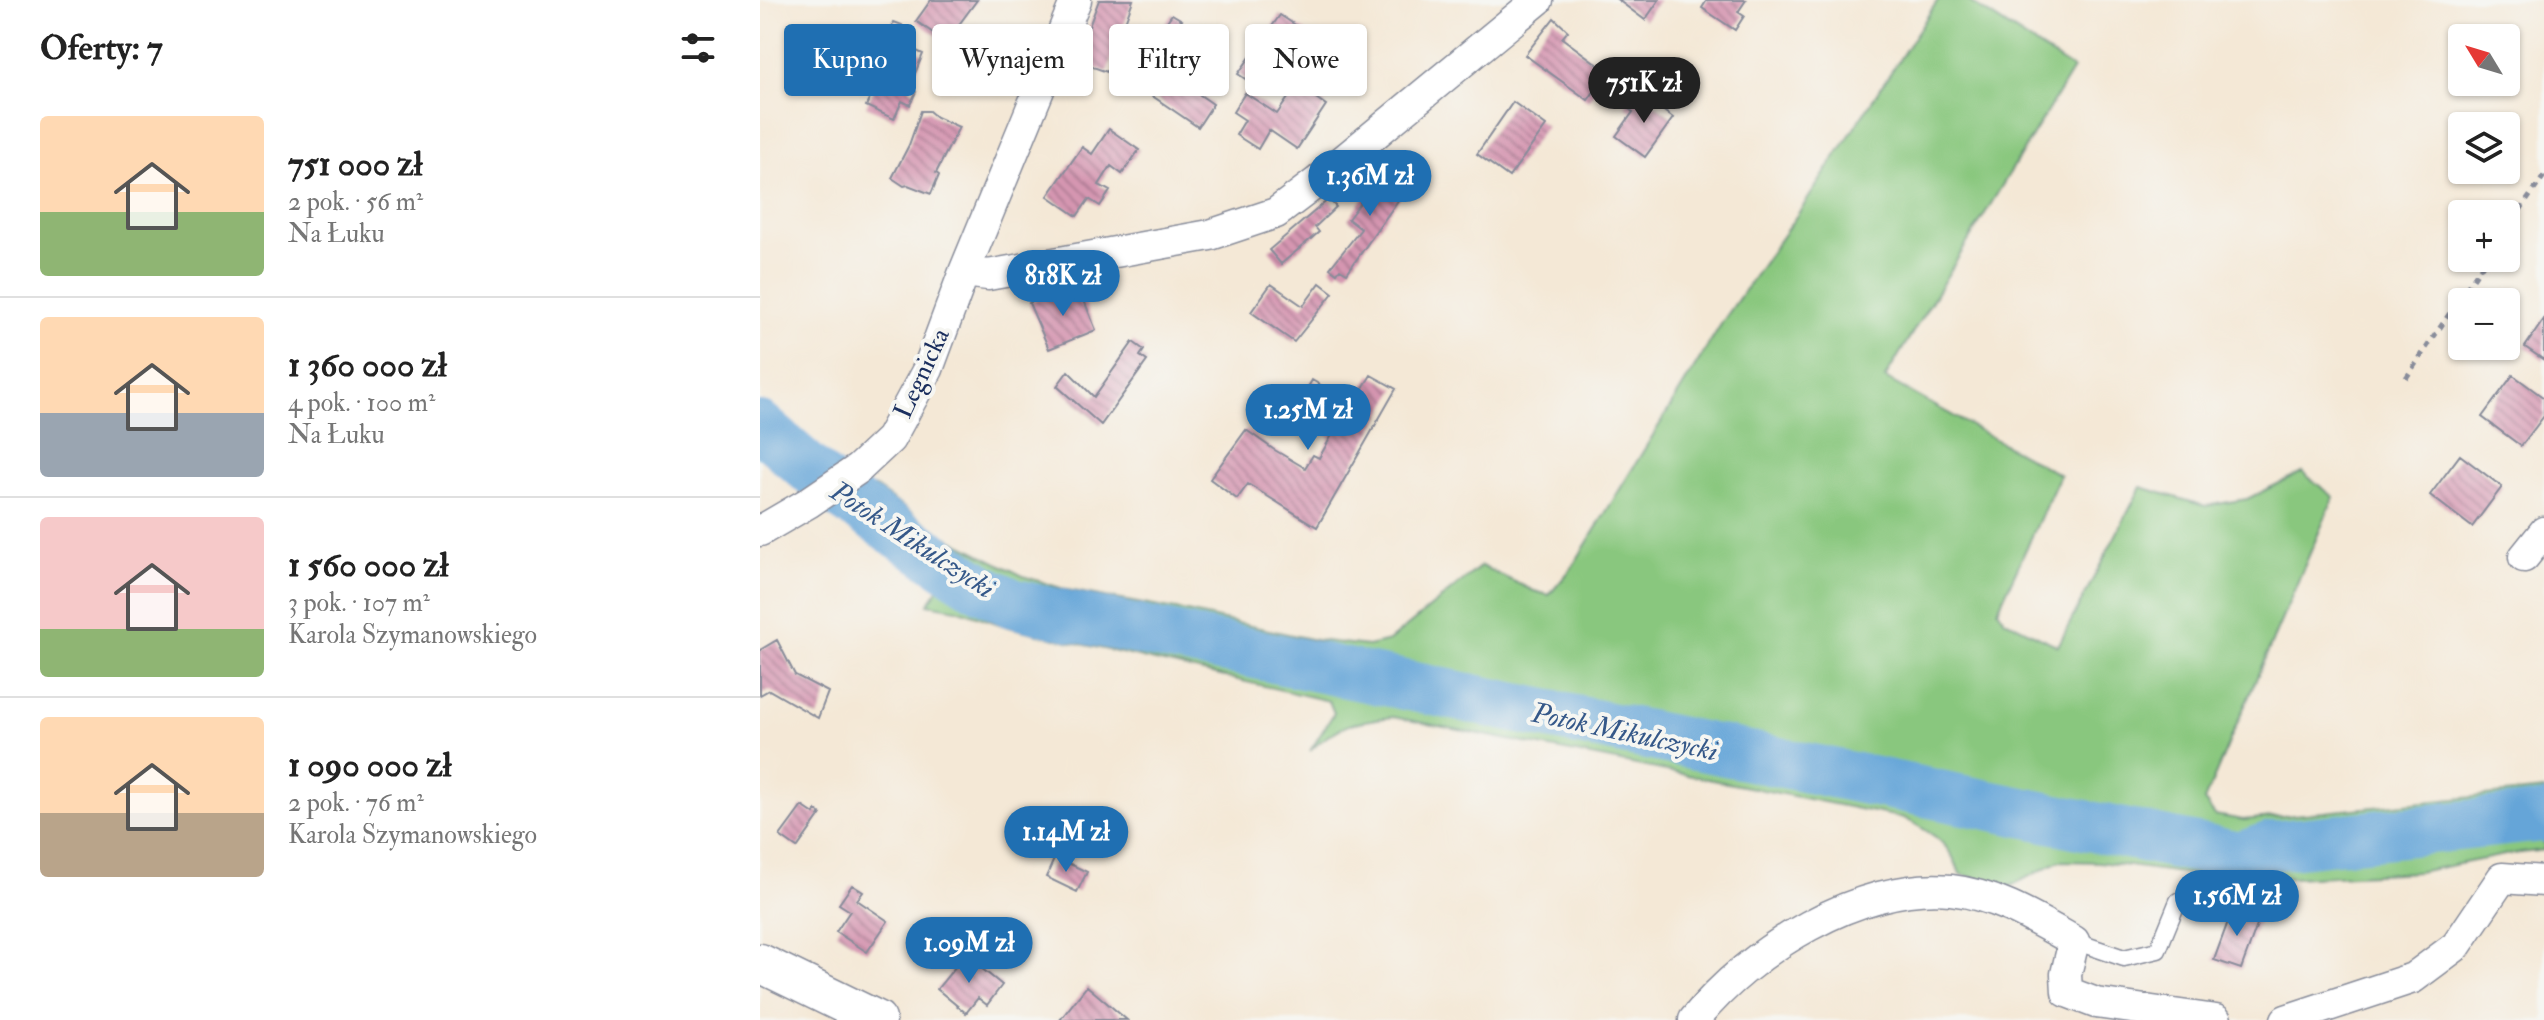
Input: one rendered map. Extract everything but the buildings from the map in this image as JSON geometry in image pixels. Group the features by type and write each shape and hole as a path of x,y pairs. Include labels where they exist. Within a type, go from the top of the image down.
{"street":[{"name":"Legnicka","path":"760,531 858,469 890,439 928,369 964,272 1076,0"},
{"path":"964,272 988,275 1210,235 1276,213 1538,0"},
{"path":"2524,557 2544,532"},
{"path":"2286,1020 2413,978 2456,946 2502,878 2544,881"},
{"path":"1694,1020 1734,977 1784,941 1840,910 1898,891 1950,890 1984,897 2022,912 2074,941 2066,974 2067,992 2096,1003 2216,1020"},
{"path":"760,963 877,1020"}],"lane":[{"path":"2074,941 2124,958 2158,950 2178,901"}],"path":[{"path":"2520,210 2544,176"},
{"path":"2406,378 2478,272"}],"green space":[{"path":"1938,0 1967,0 2073,69 1885,378 2060,475 1998,610 2005,620 2058,646 2141,487 2205,506 2247,499 2302,472 2334,497 2204,801 2215,815 2243,820 2544,790 2544,850 2418,872 2271,879 2203,876 2099,862 2059,861 2009,887 1960,874 1951,854 1939,840 1904,818 1393,717 1348,725 1329,735 1310,751 1334,713 1329,701 1008,627 957,609 928,604 941,585 833,514 874,487 943,535 1023,576 1067,590 1315,640 1368,646 1389,641 1481,566 1549,595 1571,569 1723,321 1804,205"}],"waterway":[{"name":"Potok Mikulczycki","path":"760,426 832,489 947,566 1012,603 1046,611 2240,857 2271,846 2544,817"},
{"path":"784,464 793,455"}]}
